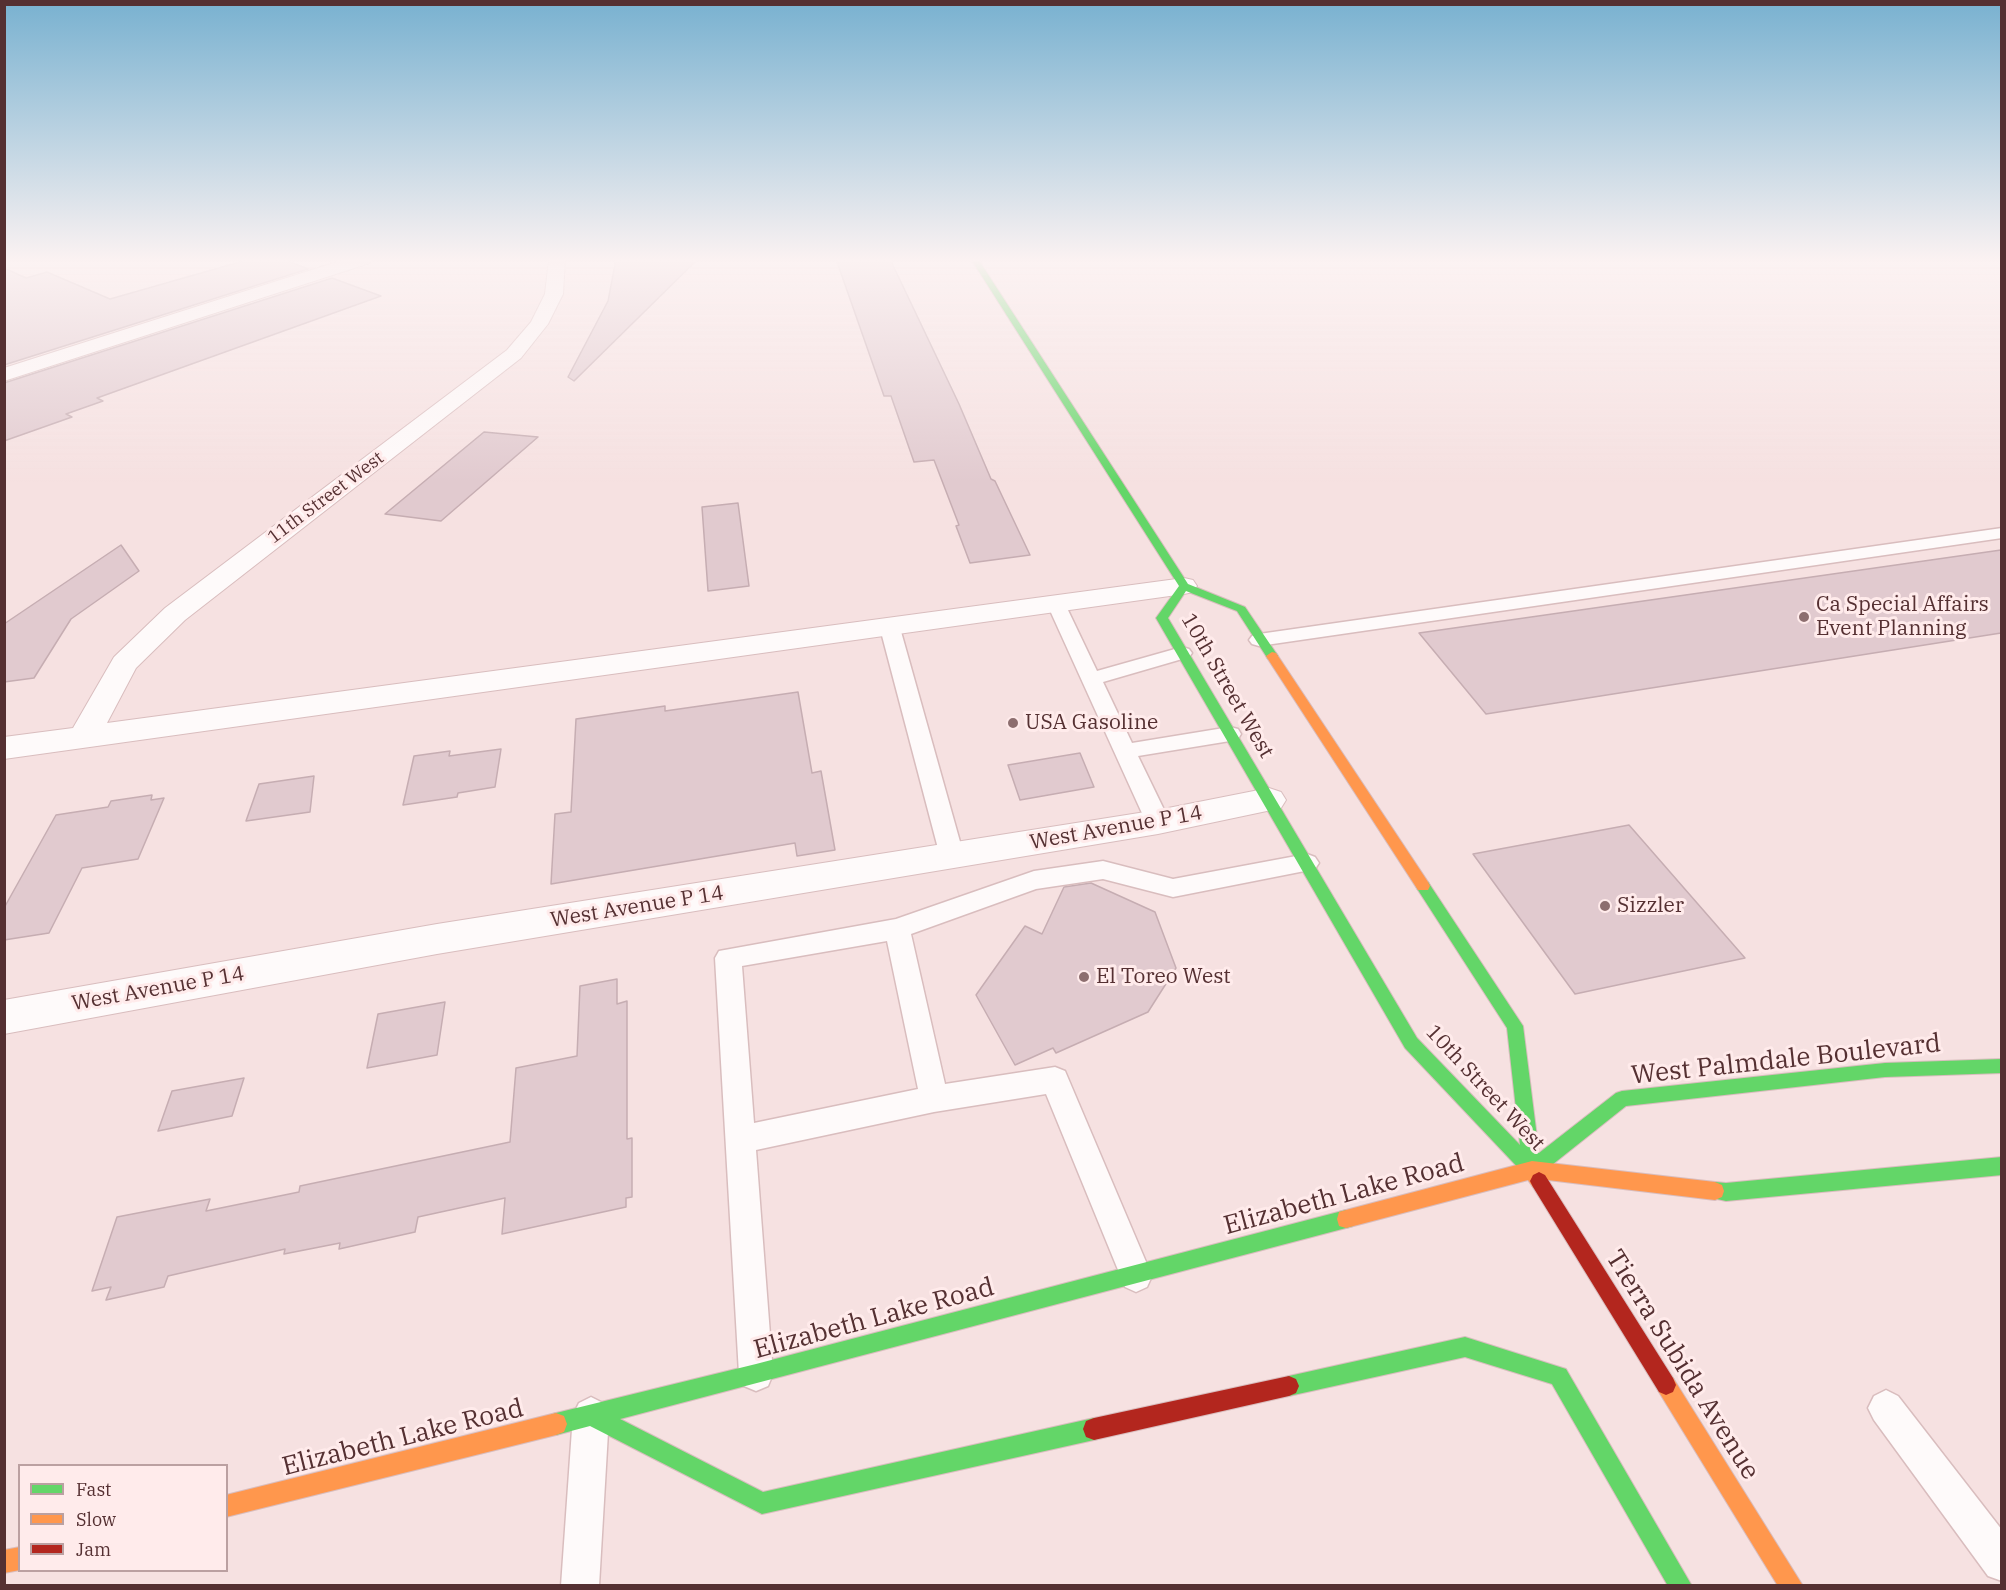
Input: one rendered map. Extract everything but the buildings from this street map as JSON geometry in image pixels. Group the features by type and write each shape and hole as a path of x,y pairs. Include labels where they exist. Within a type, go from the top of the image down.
{"main road":[{"name":"10th Street West","path":"1022,333 1184,586 1241,609 1515,1026 1532,1170"},
{"name":"10th Street West","path":"1184,586 1162,618 1411,1043 1532,1170"},
{"name":"West Palmdale Boulevard","path":"1532,1170 1622,1099 1885,1070 2001,1066"},
{"path":"1532,1170 1726,1192 2001,1166"},
{"name":"Elizabeth Lake Road","path":"228,1506 756,1374 1136,1276 1532,1170"},
{"name":"Tierra Subida Avenue","path":"1532,1170 1792,1586"},
{"path":"591,1415 762,1503 1465,1347 1559,1376 1681,1586"}],"street":[{"path":"4,375 134,333"},
{"name":"11th Street West","path":"84,737 124,663 175,614 514,354 531,333"},
{"path":"4,748 1057,606 1184,586"},
{"name":"West Avenue P 14","path":"4,1017 437,939 1158,822 1269,800"}],"lane":[{"path":"1260,640 2001,533"},
{"path":"1057,606 1158,822"},
{"path":"890,628 952,856"},
{"path":"1092,679 1182,653"},
{"path":"1125,751 1230,734"},
{"path":"756,1374 728,958 897,928 1034,880 1103,870 1173,888 1306,863"},
{"path":"897,928 934,1099"},
{"path":"739,1140 934,1099 1055,1080 1136,1276"},
{"path":"1886,1408 2001,1562"},
{"path":"580,1586 591,1415"}],"traffic: fast":[{"path":"1022,333 1184,586 1241,609 1272,656"},
{"path":"1184,586 1162,618 1411,1043 1532,1170"},
{"path":"1423,886 1515,1026 1532,1170"},
{"path":"1532,1170 1622,1099 1885,1070 2002,1066"},
{"path":"1715,1191 1726,1192 2002,1166"},
{"path":"556,1424 756,1374 1346,1219"},
{"path":"1289,1386 1465,1347 1559,1376 1681,1586"},
{"path":"591,1415 762,1503 1094,1429"}],"traffic: slow":[{"path":"1272,656 1423,886"},
{"path":"1346,1219 1532,1170 1539,1181"},
{"path":"1532,1170 1715,1191"},
{"path":"1666,1385 1792,1586"},
{"path":"228,1506 556,1424"},
{"path":"4,1562 18,1558"}],"traffic: jam":[{"path":"1539,1181 1666,1385"},
{"path":"1094,1429 1289,1386"}],"place":[{"name":"Ca Special Affairs Event Planning","path":"1804,617"},
{"name":"USA Gasoline","path":"1013,723"},
{"name":"Sizzler","path":"1605,906"},
{"name":"El Toreo West","path":"1084,977"}]}
